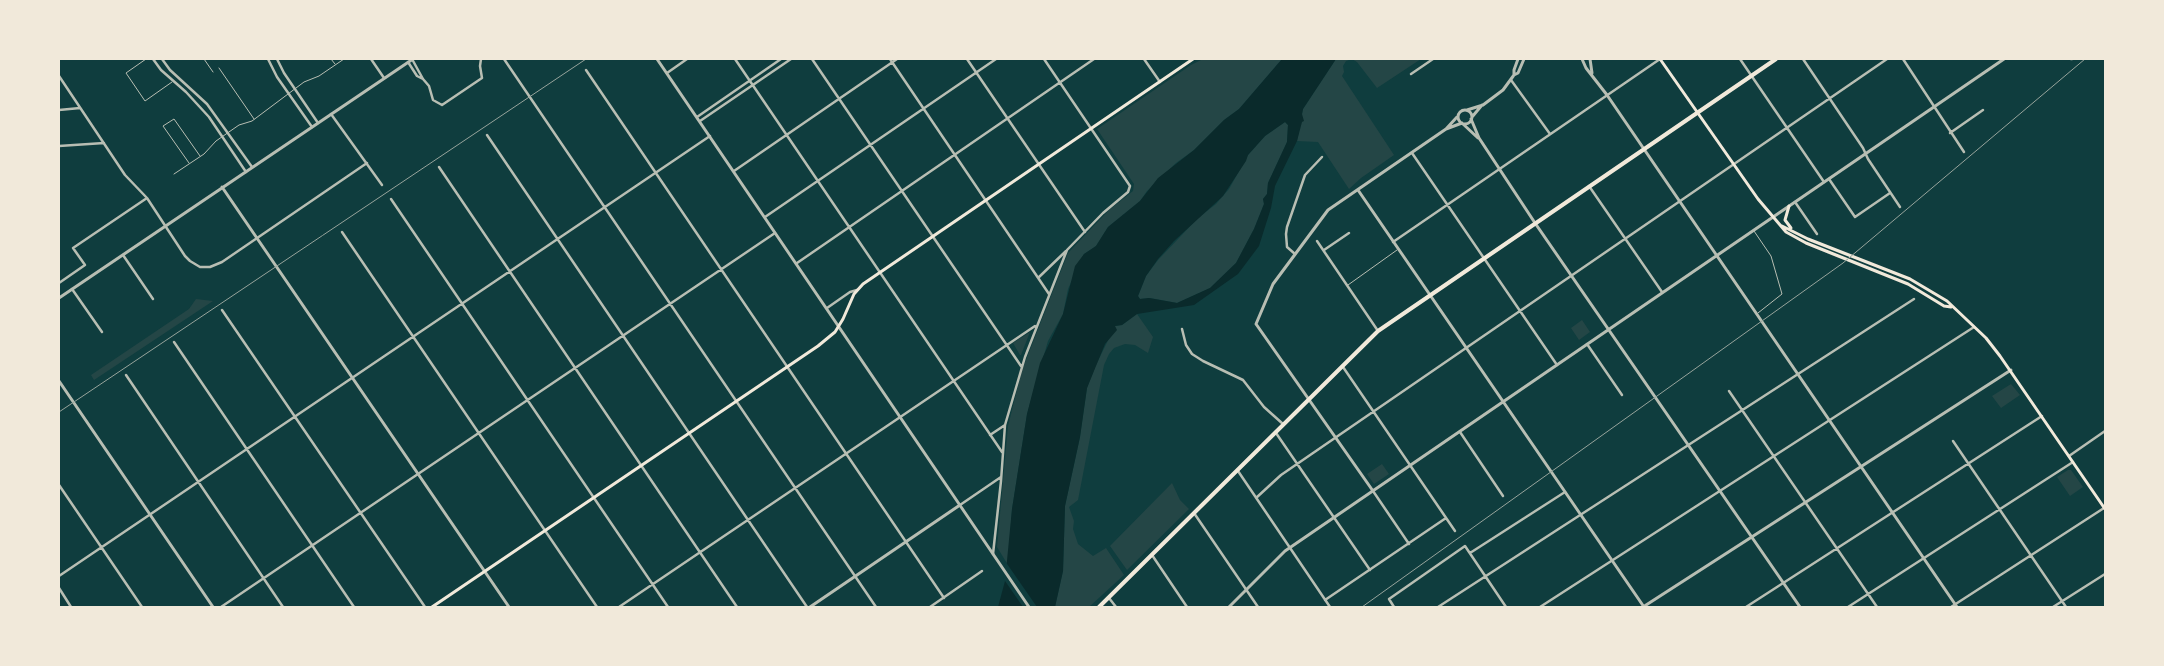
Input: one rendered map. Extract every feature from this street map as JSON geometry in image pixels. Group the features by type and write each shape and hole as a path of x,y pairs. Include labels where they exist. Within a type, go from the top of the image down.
{"main road":[{"path":"432,607 825,341 839,326 850,300 858,289 1193,59"},
{"path":"1660,59 1773,217 1786,232 1796,238 1899,280 1944,306 1951,307"},
{"path":"1099,607 1378,331 1776,59"},
{"path":"1789,206 1785,220 1792,230"},
{"path":"1782,226 1910,279 1947,302 1994,348 2011,370 2105,509"}],"street":[{"path":"153,59 172,82 201,108 246,172"},
{"path":"162,59 170,70 207,104 252,167"},
{"path":"268,59 312,127"},
{"path":"277,59 318,123"},
{"path":"371,59 384,78"},
{"path":"59,298 412,59 429,86 433,100 442,105 482,78 480,66 482,59"},
{"path":"504,59 876,607"},
{"path":"657,59 1029,607"},
{"path":"667,73 687,59"},
{"path":"735,59 1002,453"},
{"path":"697,117 781,59"},
{"path":"700,121 791,59"},
{"path":"812,59 1021,366"},
{"path":"734,171 840,99 891,60 897,59"},
{"path":"967,59 1085,232"},
{"path":"765,217 996,59"},
{"path":"1038,278 1110,207 1128,192 1130,186 1044,59"},
{"path":"797,263 1094,59"},
{"path":"1144,59 1160,82"},
{"path":"1411,74 1433,59"},
{"path":"1514,75 1518,59"},
{"path":"1446,129 1462,123 1467,124 1483,105 1502,90 1514,75 1518,73 1524,59"},
{"path":"1582,59 1586,68 1593,74 1607,94 1956,606"},
{"path":"1590,59 1593,74"},
{"path":"1393,242 1660,59"},
{"path":"1740,59 1824,182"},
{"path":"1803,59 1900,207"},
{"path":"1256,498 1281,475 1887,59"},
{"path":"1903,59 1964,152"},
{"path":"1229,607 1290,548 1934,107 1997,61 2004,59"},
{"path":"891,60 1049,294"},
{"path":"408,62 418,76 423,78"},
{"path":"586,70 944,598"},
{"path":"59,76 129,180 147,198 190,261 202,267 216,266 367,163"},
{"path":"1511,80 1550,134"},
{"path":"1409,544 1337,437 1256,324 1269,290 1328,210 1446,129 1460,112 1483,105"},
{"path":"59,110 80,108"},
{"path":"1467,110 1479,138 1800,607"},
{"path":"1950,132 1983,110"},
{"path":"331,114 382,186"},
{"path":"1458,116 1462,123 1479,138"},
{"path":"487,135 808,607 1001,477"},
{"path":"59,576 710,136"},
{"path":"59,146 104,142"},
{"path":"1412,153 1483,259 1557,364"},
{"path":"1295,254 1287,247 1287,227 1305,175 1322,157"},
{"path":"439,167 738,607"},
{"path":"1829,179 1855,217 1890,193"},
{"path":"1589,186 1662,292"},
{"path":"222,187 509,607"},
{"path":"1358,190 1643,607 2011,370"},
{"path":"59,283 85,265 73,248 147,198"},
{"path":"391,199 668,607"},
{"path":"1795,202 1817,234"},
{"path":"342,232 598,607"},
{"path":"221,607 776,232"},
{"path":"1324,250 1349,233"},
{"path":"1317,241 1378,331"},
{"path":"993,554 1005,425 1021,366 1067,250"},
{"path":"123,255 153,299"},
{"path":"72,289 102,332"},
{"path":"827,308 850,292 858,289"},
{"path":"1438,607 1914,299"},
{"path":"222,310 425,607"},
{"path":"619,607 1036,325"},
{"path":"1540,607 1974,327"},
{"path":"1182,329 1186,345 1192,354 1243,380 1264,407 1283,424"},
{"path":"174,342 354,607"},
{"path":"1587,344 1622,395"},
{"path":"1342,365 1455,531"},
{"path":"126,375 283,607"},
{"path":"59,381 213,607"},
{"path":"1729,391 1877,607"},
{"path":"1746,607 2042,416"},
{"path":"990,435 1005,425"},
{"path":"1276,431 1370,570"},
{"path":"2068,456 2105,431"},
{"path":"1460,432 1504,496"},
{"path":"1953,441 2066,607"},
{"path":"1848,607 2073,462"},
{"path":"1237,470 1330,607"},
{"path":"59,485 142,607"},
{"path":"1470,553 1565,492"},
{"path":"1951,607 1956,606 2105,509"},
{"path":"1194,513 1258,607"},
{"path":"1326,600 1446,518"},
{"path":"1394,607 1389,599 1465,546 1506,607"},
{"path":"1152,555 1188,607"},
{"path":"930,607 982,571"},
{"path":"2053,607 2105,574"},
{"path":"59,588 71,607"},
{"path":"1109,598 1116,607"}],"lane":[{"path":"146,59 126,73 145,101 172,82"},
{"path":"204,59 213,72"},
{"path":"331,59 335,65"},
{"path":"174,174 200,156 222,137 254,119 288,92 309,79 319,76 344,59"},
{"path":"219,68 254,119"},
{"path":"189,164 163,126 174,119 200,156"},
{"path":"1753,230 1772,256 1782,294 1757,314"},
{"path":"1348,285 1398,249"}],"shaded area":[{"path":"1203,59 1282,59 1239,109 1224,120 1194,150 1176,163 1147,191 1140,201 1108,227 1096,246 1084,254 1068,289 1063,314 1048,341 1027,414 1012,509 1008,565 997,547 1008,426 1022,370 1068,253 1109,210 1133,191 1134,184 1097,129 1191,65"},
{"path":"1282,59 1336,59 1303,109 1304,121 1302,122 1297,141 1275,186 1271,208 1259,246 1238,274 1194,305 1137,314 1122,325 1115,326 1117,330 1105,344 1087,388 1080,437 1065,506 1063,571 1055,607 998,607 1005,581 1012,509 1027,414 1040,363 1063,314 1075,266 1084,254 1096,246 1108,227 1140,201 1158,178 1194,150 1224,120 1239,109","holes":["1285,122 1288,125 1287,142 1268,183 1267,194 1263,199 1264,204 1254,229 1236,263 1210,288 1177,303 1149,298 1140,299 1138,296 1146,276 1158,259 1174,241 1223,196 1248,155 1265,136"]},
{"path":"1336,59 1352,59 1346,61 1343,66 1344,72 1342,76 1394,155 1361,178 1349,189 1318,142 1297,141 1303,109"},
{"path":"1352,59 1421,59 1377,88 1357,62"},
{"path":"1285,122 1288,125 1287,142 1268,183 1267,194 1263,199 1264,204 1254,229 1236,263 1210,288 1177,303 1150,298 1140,299 1138,296 1146,276 1158,260 1229,189 1248,155 1265,136"},
{"path":"196,299 213,301 94,380 91,375 189,309"},
{"path":"1137,314 1153,337 1148,353 1135,345 1125,344 1114,348 1109,354 1104,365 1078,500 1069,507 1074,521 1073,529 1078,544 1093,556 1106,548 1124,575 1089,607 1055,607 1063,571 1065,506 1080,437 1087,388 1115,326 1122,325"},
{"path":"1582,320 1590,332 1579,340 1571,328"},
{"path":"1030,332 1021,355 1020,355 1013,343"},
{"path":"2011,384 2020,395 2001,408 1992,396"},
{"path":"1382,464 1389,474 1374,484 1367,474"},
{"path":"2071,470 2083,487 2070,496 2057,477"},
{"path":"1172,483 1180,500 1189,509 1127,570 1110,546"}],"pier":[{"path":"1005,561 1037,607 1023,607 1003,578"}],"railway":[{"path":"59,412 586,59"},
{"path":"1362,607 1843,263 2085,59"}]}
